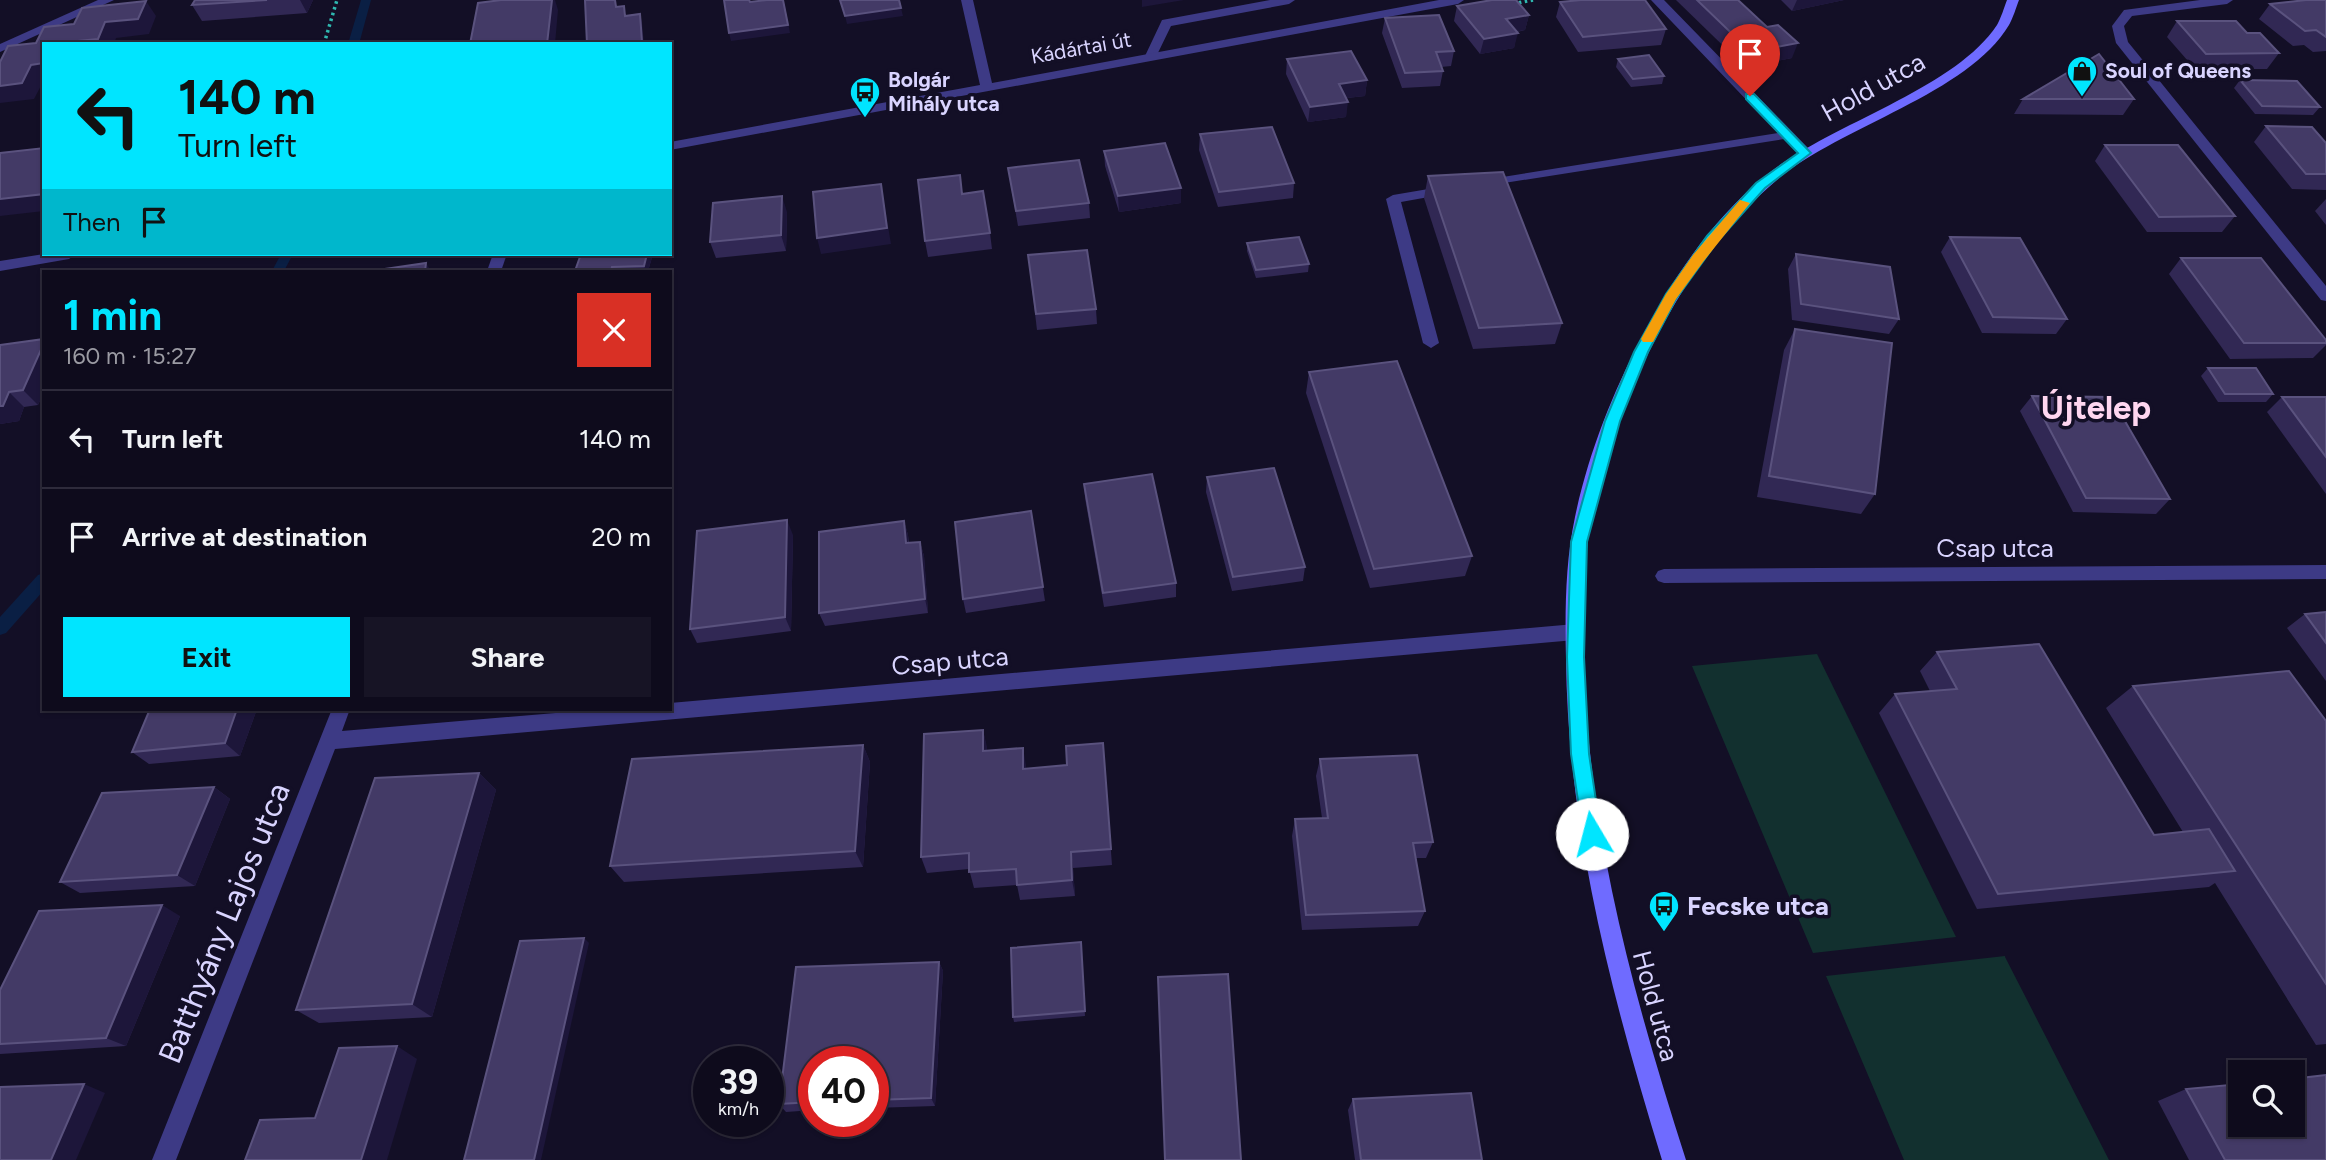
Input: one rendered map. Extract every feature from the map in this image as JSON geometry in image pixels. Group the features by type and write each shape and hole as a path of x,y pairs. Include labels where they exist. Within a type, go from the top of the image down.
{"street":[{"path":"0,48 108,0"},
{"path":"967,0 987,87"},
{"path":"1151,56 1166,23 1289,0"},
{"name":"Kádártai út","path":"672,145 1458,0"},
{"path":"1657,0 1805,153"},
{"name":"Hold utca","path":"1674,1160 1651,1089 1615,956 1596,861 1580,754 1575,632 1579,542 1592,489 1613,421 1641,352 1670,298 1712,239 1760,186 1805,153 1955,72 1988,45 2011,14 2013,0"},
{"path":"2227,0 2128,13 2119,26 2122,43 2326,296"},
{"path":"1431,344 1393,199 1787,135"},
{"path":"0,266 58,256"},
{"name":"Csap utca","path":"1664,576 2326,572"},
{"name":"Csap utca","path":"330,741 1575,632"},
{"name":"Batthyány Lajos utca","path":"164,1160 340,711"}],"path":[{"path":"325,42 337,0"}],"green space":[{"path":"1817,654 1956,937 1813,953 1692,666"},
{"path":"2005,956 2109,1160 1904,1160 1826,976"}],"building":[{"path":"195,0 267,0 192,5"},
{"path":"552,0 547,42 470,42 478,3"},
{"path":"585,0 615,0 616,7 624,6 625,16 640,14 642,42 587,42"},
{"path":"724,0 783,0 788,25 729,33"},
{"path":"840,0 899,0 901,8 845,16"},
{"path":"1492,0 1516,0 1529,15 1506,19 1518,33 1484,39 1457,6"},
{"path":"1645,0 1666,29 1583,37 1560,2"},
{"path":"1697,0 1738,0 1767,27 1778,25 1798,43 1751,52"},
{"path":"2326,0 2326,37 2316,30 2305,31 2270,4"},
{"path":"146,1 138,19 105,22 98,39 42,42 42,63 31,65 22,83 0,86 0,62 8,46 36,43 44,27 74,24 82,8"},
{"path":"1439,15 1454,51 1436,52 1443,71 1405,73 1385,18"},
{"path":"2177,21 2236,21 2247,33 2260,33 2279,53 2206,54"},
{"path":"1351,51 1367,80 1339,84 1348,102 1310,107 1287,59"},
{"path":"2099,54 2134,99 2023,99"},
{"path":"1649,55 1664,76 1633,79 1618,59"},
{"path":"2240,80 2297,81 2320,107 2262,106"},
{"path":"2266,126 2312,127 2326,143 2326,174 2306,174"},
{"path":"1272,127 1294,183 1219,192 1200,134"},
{"path":"1165,143 1181,188 1118,196 1104,151"},
{"path":"2105,145 2178,145 2235,216 2159,217"},
{"path":"42,148 42,194 0,199 0,153"},
{"path":"1079,160 1089,203 1016,211 1008,168"},
{"path":"1503,172 1562,323 1479,328 1428,176"},
{"path":"960,175 962,194 983,191 990,233 925,241 918,180"},
{"path":"881,184 887,228 817,238 813,192"},
{"path":"782,196 781,235 710,242 713,203"},
{"path":"1299,237 1309,264 1256,270 1247,243"},
{"path":"1950,237 2020,238 2067,319 1993,317"},
{"path":"1087,250 1096,309 1036,314 1028,255"},
{"path":"1796,254 1890,267 1899,319 1801,304"},
{"path":"580,256 646,256 644,266 575,270"},
{"path":"2181,258 2261,258 2326,343 2244,343"},
{"path":"426,263 425,270 378,270"},
{"path":"1795,329 1892,343 1875,494 1769,476"},
{"path":"42,339 42,347 23,390 9,392 3,406 0,406 0,345"},
{"path":"1397,361 1472,556 1374,569 1309,372"},
{"path":"2208,368 2256,368 2273,394 2225,394"},
{"path":"2032,396 2111,397 2170,499 2086,498"},
{"path":"2282,397 2326,397 2326,457"},
{"path":"1274,468 1305,567 1233,577 1207,477"},
{"path":"1152,474 1176,583 1103,593 1084,484"},
{"path":"1031,511 1043,587 963,599 955,522"},
{"path":"787,520 785,617 690,629 697,531"},
{"path":"904,521 906,543 920,542 925,599 819,613 819,532"},
{"path":"2326,612 2326,643 2305,614"},
{"path":"2039,644 2154,835 2209,829 2235,871 1998,894 1895,694 1957,689 1937,652"},
{"path":"2289,671 2326,721 2326,984 2133,686"},
{"path":"149,711 236,711 225,743 132,752"},
{"path":"983,730 983,751 1023,748 1023,769 1067,765 1066,746 1103,743 1111,849 1071,852 1072,880 1017,885 1016,869 969,872 969,853 921,857 924,734"},
{"path":"863,745 855,851 610,866 632,759"},
{"path":"1417,755 1433,842 1413,843 1425,911 1306,915 1295,819 1328,818 1320,759"},
{"path":"479,773 412,1004 296,1010 375,778"},
{"path":"214,787 177,875 60,882 102,793"},
{"path":"162,905 106,1038 0,1044 0,990 39,911"},
{"path":"584,938 534,1160 464,1160 520,941"},
{"path":"1081,942 1085,1011 1013,1017 1011,948"},
{"path":"939,962 931,1098 889,1099 889,1046 798,1046 798,1103 784,1104 784,1064 796,967"},
{"path":"1228,974 1241,1160 1165,1160 1158,977"},
{"path":"397,1046 361,1160 245,1160 260,1120 315,1118 339,1048"},
{"path":"2326,1075 2326,1160 2225,1160 2186,1089 2228,1085 2228,1137 2305,1137 2305,1077"},
{"path":"84,1084 51,1160 0,1160 0,1087"},
{"path":"1471,1093 1482,1160 1361,1160 1353,1099"}],"waterway":[{"path":"354,42 366,0"},
{"path":"279,270 286,256"},
{"path":"0,628 42,581"}],"slow traffic":[{"path":"1648,339 1670,298 1698,258 1744,203"}],"place":[{"name":"Soul of Queens","path":"2082,98"},
{"name":"Bolgár Mihály utca","path":"865,119"},
{"name":"Fecske utca","path":"1664,933"}],"district":[{"name":"Újtelep","path":"2096,407"}],"route":[{"path":"1592,834 1580,754 1575,632 1579,542 1613,421 1641,352 1670,298 1712,239 1760,186 1805,153 1750,96"}]}
